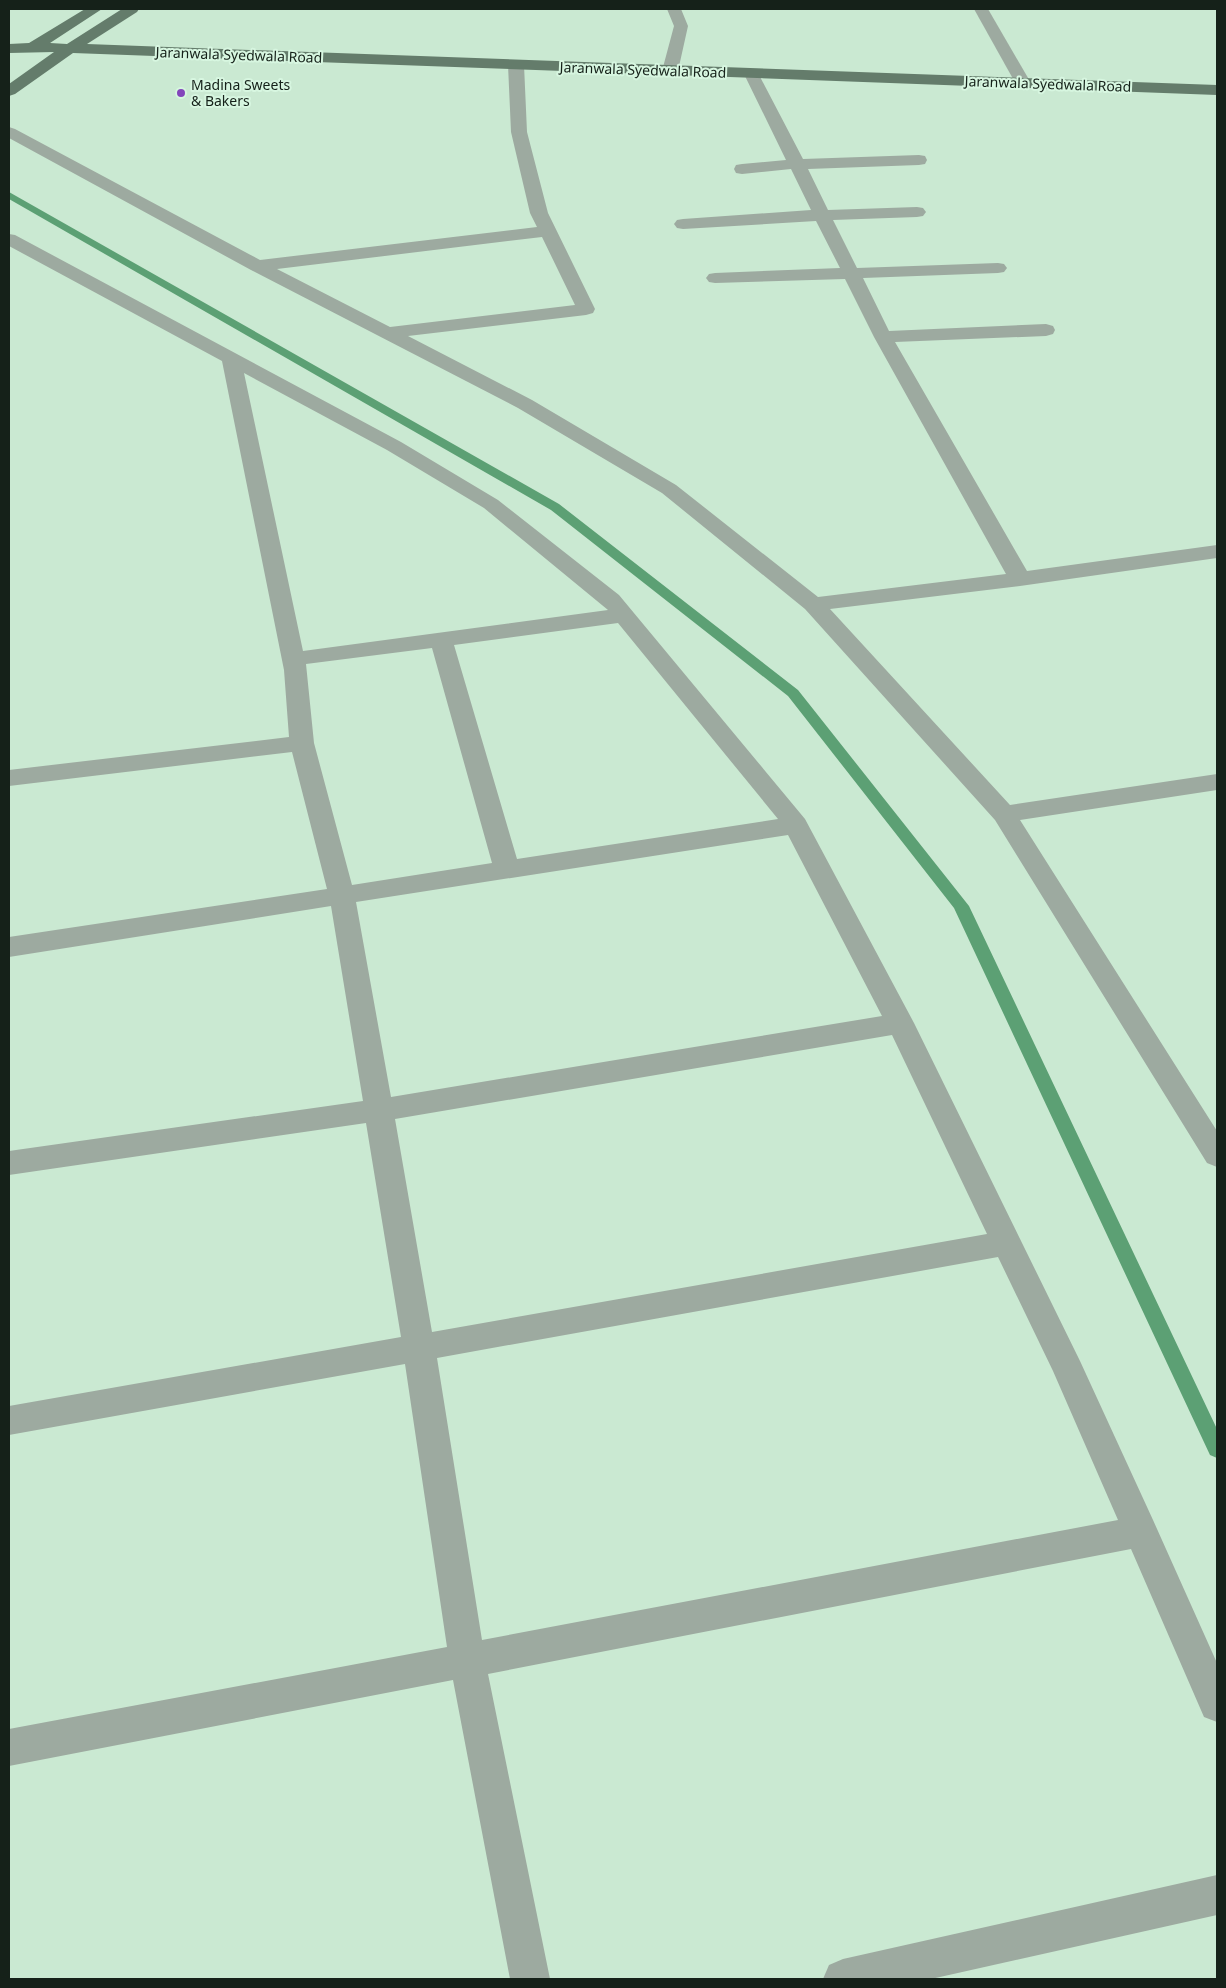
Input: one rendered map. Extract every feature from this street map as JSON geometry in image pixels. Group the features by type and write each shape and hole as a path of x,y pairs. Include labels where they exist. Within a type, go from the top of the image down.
{"main road":[{"path":"9,62 95,9"},
{"path":"9,91 69,49 132,9"},
{"name":"Jaranwala Syedwala Road","path":"9,48 33,47 1217,90"}],"street":[{"path":"670,71 681,26 674,9"},
{"path":"981,9 1023,83"},
{"path":"386,332 586,309 539,213 519,132 516,65"},
{"path":"752,74 882,337 1020,579"},
{"path":"9,132 257,266 525,404 669,489 813,604 1004,814 1217,1155"},
{"path":"742,169 796,164 919,160"},
{"path":"683,224 822,215 917,212"},
{"path":"257,266 548,231"},
{"path":"9,239 394,446 491,504 611,600 796,825 900,1023 1069,1371 1217,1704"},
{"path":"715,278 998,268"},
{"path":"882,337 1046,330"},
{"path":"231,359 294,659 302,742 342,895 419,1347 466,1660 530,1979"},
{"path":"813,604 1020,579 1217,551"},
{"path":"294,659 623,615"},
{"path":"441,639 507,870"},
{"path":"9,778 302,742"},
{"path":"1004,814 1217,782"},
{"path":"9,947 796,825"},
{"path":"9,1163 379,1110 900,1023"},
{"path":"9,1420 1007,1242"},
{"path":"9,1748 1141,1531"},
{"path":"843,1979 1217,1896"}],"waterway":[{"path":"9,195 555,507 793,693 961,906 1217,1449"}],"place":[{"name":"Madina Sweets & Bakers","path":"181,93"}]}
